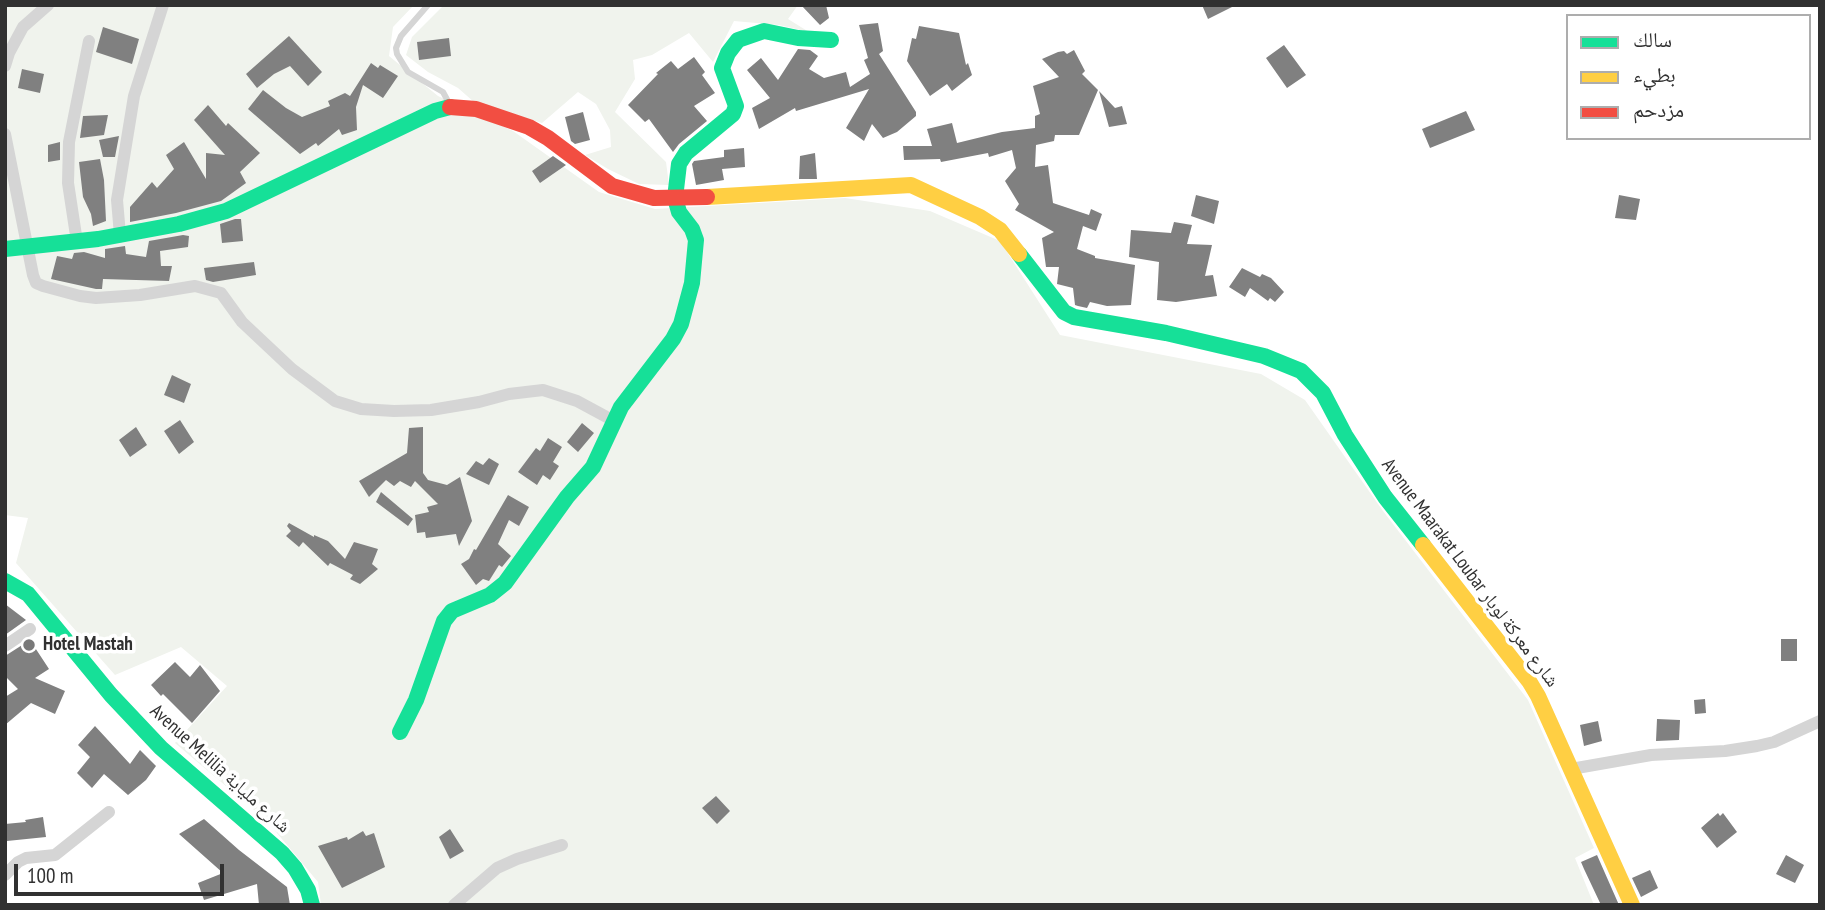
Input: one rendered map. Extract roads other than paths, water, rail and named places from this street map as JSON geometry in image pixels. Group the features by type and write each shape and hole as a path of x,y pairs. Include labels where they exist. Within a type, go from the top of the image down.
{"street":[{"path":"5,66 23,27 48,5"},
{"path":"120,235 117,200 134,96 163,5"},
{"path":"400,732 416,700 444,621 453,611 490,595 505,583 566,497 593,467 629,395 673,339 688,305 696,240 692,229 679,212 676,198 679,164 685,153 733,114 736,106 722,68 728,52 738,40 764,31 797,38 831,40"},
{"path":"77,242 68,183 69,142 89,41"},
{"name":"Avenue Maarakat Loubar شارع معركة لوبار","path":"5,249 120,235 179,224 226,211 435,111 451,107 476,109 540,132 603,180 622,191 654,198 911,186 980,217 999,230 1064,312 1074,317 1166,333 1264,356 1301,371 1323,393 1345,435 1385,497 1529,681 1545,710 1632,905"},
{"path":"5,134 36,283 59,292 80,296 118,297 195,286 221,293 242,323 292,369 335,401 361,409 430,410 542,390 577,401 614,421"},
{"name":"Avenue Melilia شارع ملياية","path":"5,581 28,594 111,695 161,748 282,853 295,868 313,905"},
{"path":"5,646 30,629"},
{"path":"1572,769 1651,755 1757,747 1820,721"},
{"path":"5,875 26,858 55,855 109,812"},
{"path":"454,905 497,868 562,845"}],"lane":[{"path":"428,5 401,36 396,48 397,54 408,72 443,92 451,107"}],"place":[{"name":"Hotel Mastah","path":"29,645"}]}
